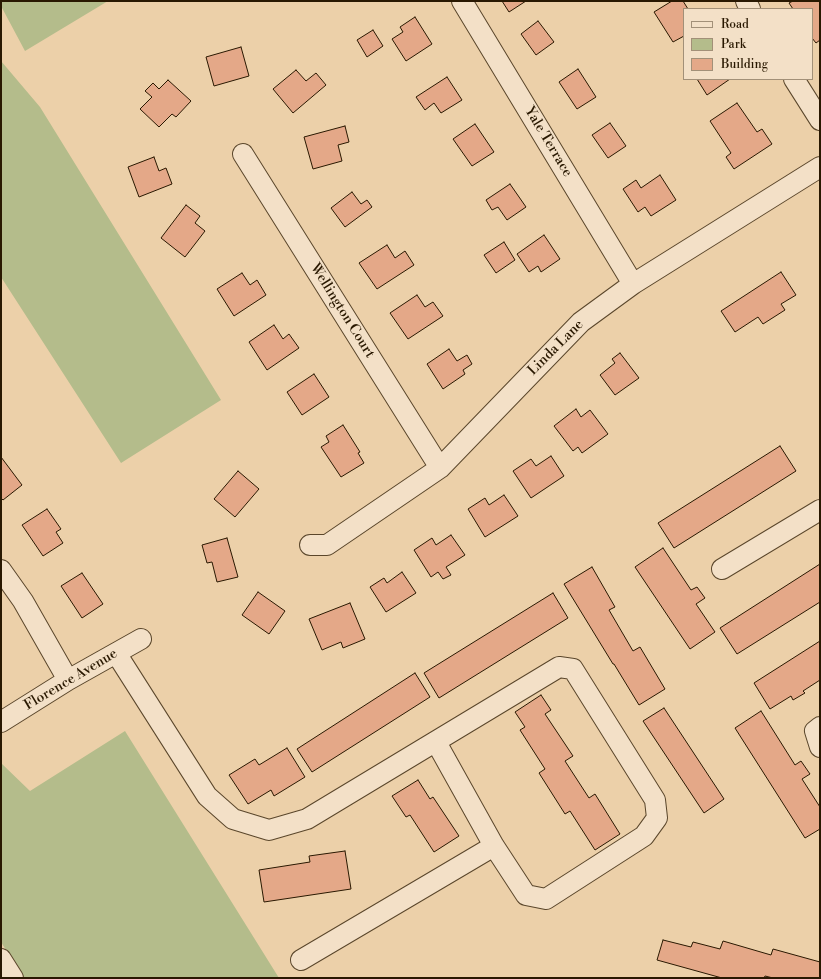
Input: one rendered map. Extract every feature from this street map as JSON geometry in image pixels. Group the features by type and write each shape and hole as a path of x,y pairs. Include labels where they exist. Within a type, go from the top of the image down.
{"street":[{"name":"Yale Terrace","path":"462,1 633,284"},
{"path":"795,80 820,120"},
{"name":"Wellington Court","path":"243,154 440,468"},
{"name":"Linda Lane","path":"310,545 327,544 440,468 581,322 633,284 820,167"},
{"path":"722,569 820,510"},
{"path":"1,570 23,600 68,680"},
{"name":"Florence Avenue","path":"1,722 68,680 141,639"},
{"path":"116,653 207,796 233,819 269,830 307,819 559,667 573,669 655,800 657,818 644,836 546,899 526,895 494,846 436,742"},
{"path":"820,727 815,731 820,747"},
{"path":"301,960 494,846"}],"green space":[{"path":"1,1 108,1 25,51 1,6"},
{"path":"1,61 40,107 221,400 121,463 1,277"},
{"path":"125,731 279,978 23,978 1,942 1,763 30,791"}],"building":[{"path":"502,1 526,1 509,12"},
{"path":"672,1 683,1 687,8 683,8 683,37 673,42 654,12"},
{"path":"793,1 820,1 820,40 816,43 813,39 813,8 792,8 789,3"},
{"path":"415,17 432,44 406,61 392,39 403,32 400,27"},
{"path":"538,21 554,42 536,55 521,34"},
{"path":"373,30 383,46 367,57 357,40"},
{"path":"241,47 249,76 214,86 206,57"},
{"path":"578,69 596,97 577,109 559,82"},
{"path":"296,70 306,81 316,73 326,85 293,113 273,89"},
{"path":"447,77 462,100 441,113 434,103 425,110 416,97"},
{"path":"168,80 191,101 176,117 172,114 159,127 140,109 152,97 145,91 153,83 159,89"},
{"path":"698,80 729,80 707,95"},
{"path":"737,103 757,132 762,129 772,144 734,169 726,157 731,153 710,121"},
{"path":"610,123 626,146 608,158 592,135"},
{"path":"475,124 494,152 472,166 453,139"},
{"path":"345,126 349,142 338,145 342,161 313,169 304,137"},
{"path":"154,157 159,171 166,168 172,184 139,197 128,167"},
{"path":"660,175 676,200 651,216 645,207 638,212 623,189 636,180 641,188"},
{"path":"510,184 526,207 507,220 498,207 492,210 486,200"},
{"path":"352,192 361,204 367,200 372,207 345,227 331,208"},
{"path":"186,205 200,216 195,223 205,231 185,257 161,238"},
{"path":"544,235 560,259 541,272 538,266 529,272 517,254"},
{"path":"504,242 515,260 496,273 484,255"},
{"path":"387,245 395,258 405,251 414,265 377,289 359,263"},
{"path":"781,272 796,295 781,304 785,310 763,324 758,317 735,332 721,311"},
{"path":"242,273 250,285 257,280 266,295 234,316 217,289"},
{"path":"417,295 425,307 433,302 443,316 408,339 390,313"},
{"path":"274,325 283,339 289,334 299,348 267,370 249,342"},
{"path":"449,349 457,361 467,355 472,364 463,370 465,374 443,389 427,364"},
{"path":"620,353 639,378 615,395 600,375 615,363 612,359"},
{"path":"314,374 329,397 302,415 287,392"},
{"path":"576,409 581,417 590,410 608,434 582,453 578,447 573,451 554,426"},
{"path":"343,425 360,452 358,453 364,463 341,477 321,447 329,442 326,436"},
{"path":"780,446 796,471 674,548 658,523"},
{"path":"551,456 564,476 531,498 513,471 531,459 536,466"},
{"path":"1,457 22,485 3,500 1,498"},
{"path":"238,471 259,489 235,517 214,499"},
{"path":"504,495 518,516 485,537 468,509 485,498 489,505"},
{"path":"47,509 61,529 56,532 63,543 43,556 22,525"},
{"path":"451,535 465,555 446,567 451,575 443,579 438,572 431,577 414,550 432,538 436,545"},
{"path":"227,538 238,577 217,582 212,562 207,563 202,545"},
{"path":"663,548 691,590 697,587 705,598 696,604 715,632 690,649 635,567"},
{"path":"820,564 820,602 737,654 720,628"},
{"path":"592,567 615,607 609,610 633,651 640,647 665,689 639,705 564,584"},
{"path":"402,572 416,593 386,612 370,587 384,578 387,583"},
{"path":"82,573 103,604 82,618 61,586"},
{"path":"258,592 285,611 269,634 242,615"},
{"path":"553,593 568,618 439,698 424,673"},
{"path":"350,603 365,639 343,648 341,642 322,650 309,619"},
{"path":"820,641 820,680 803,691 805,693 793,700 791,696 770,709 754,683"},
{"path":"415,673 430,697 312,772 297,749"},
{"path":"541,695 551,710 545,714 573,756 565,761 589,798 595,794 620,834 595,850 570,811 565,814 539,773 545,769 520,730 525,727 515,712"},
{"path":"664,708 724,799 704,813 643,721"},
{"path":"761,711 795,765 801,761 810,774 802,779 820,807 820,829 805,838 735,728"},
{"path":"287,748 305,777 274,796 271,790 248,804 229,775 255,759 259,765"},
{"path":"418,780 430,799 433,797 459,836 434,852 410,815 406,817 392,796"},
{"path":"345,851 351,889 264,902 259,870 310,862 309,856"},
{"path":"663,940 691,947 693,942 720,949 723,941 771,955 773,949 820,962 820,978 773,978 765,976 764,978 722,978 657,960"}]}
